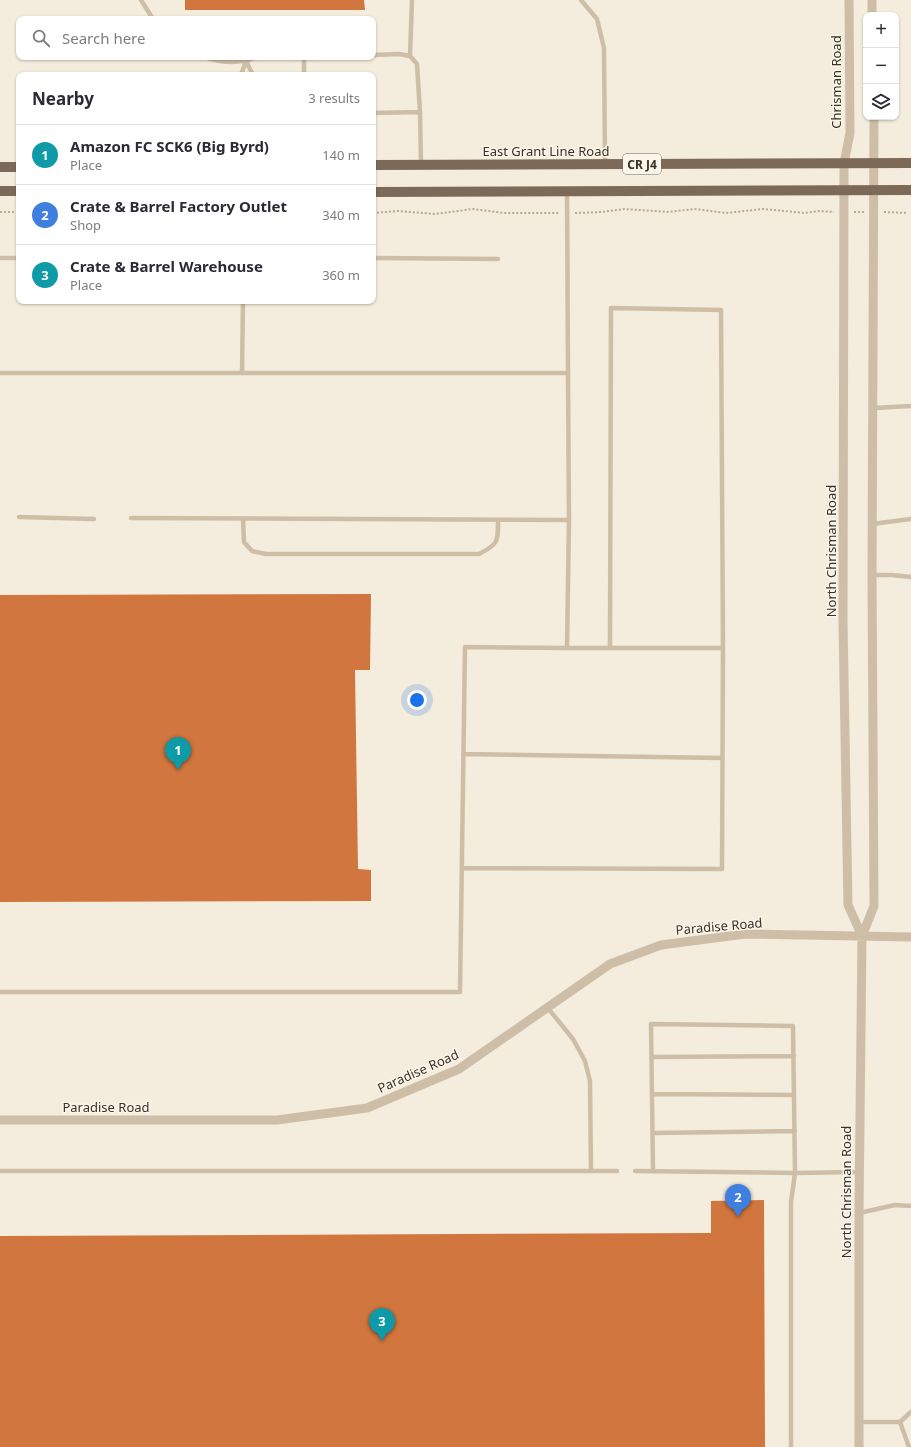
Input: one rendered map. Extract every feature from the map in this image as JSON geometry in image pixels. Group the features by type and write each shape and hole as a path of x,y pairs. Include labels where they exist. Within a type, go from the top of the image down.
{"main road":[{"name":"East Grant Line Road","path":"376,165 911,163"},
{"path":"0,167 16,167"},
{"name":"CR J4","path":"376,192 911,190"},
{"path":"0,191 16,191"}],"street":[{"name":"Chrisman Road","path":"844,163 850,133 849,0"},
{"path":"872,0 872,12"},
{"path":"874,120 874,163"},
{"name":"North Chrisman Road","path":"844,163 843,622 848,905 862,936"},
{"name":"North Chrisman Road","path":"859,1447 859,1172 862,936 874,906 872,524 874,163"},
{"name":"Paradise Road","path":"0,1120 277,1120 367,1108 459,1069 610,964 661,945 745,934 911,937"}],"lane":[{"path":"141,0 151,16"},
{"path":"410,56 412,0"},
{"path":"581,0 597,18 604,48 605,164"},
{"path":"376,55 399,54 410,56 417,64 421,164"},
{"path":"214,60 246,61"},
{"path":"304,60 304,72"},
{"path":"242,72 246,61"},
{"path":"246,61 252,72"},
{"path":"376,113 420,112"},
{"path":"567,192 569,520 567,648"},
{"path":"0,258 16,258"},
{"path":"376,258 498,258"},
{"path":"242,373 243,304"},
{"path":"462,868 722,869 723,648 721,310 611,308 610,648"},
{"path":"0,373 568,373"},
{"path":"873,408 911,406"},
{"path":"19,518 94,519"},
{"path":"131,518 569,520"},
{"path":"243,519 244,542 252,550 266,554 479,554 491,548 498,538 498,520"},
{"path":"872,524 911,519"},
{"path":"872,575 892,574 911,577"},
{"path":"0,992 460,992 465,647 723,648"},
{"path":"463,754 722,758"},
{"path":"547,1007 573,1039 585,1061 590,1081 591,1171"},
{"path":"653,1171 651,1024 793,1026 795,1173 791,1202 792,1447"},
{"path":"652,1057 794,1056"},
{"path":"652,1094 794,1095"},
{"path":"653,1133 795,1131"},
{"path":"0,1171 617,1171"},
{"path":"634,1171 795,1173 859,1172"},
{"path":"859,1213 895,1205 911,1206"},
{"path":"859,1422 900,1422 911,1412"},
{"path":"900,1422 909,1447"}],"path":[{"path":"376,213 398,211 435,214 473,209 504,213 602,212 624,209 669,212 694,209 726,213 763,209 805,213 818,211 907,213"},
{"path":"0,212 16,212"}],"building":[{"path":"185,0 364,0 365,10 185,10"},
{"path":"371,594 370,670 355,670 358,869 371,870 371,901 0,902 0,595"},
{"path":"764,1200 765,1447 0,1447 0,1236 711,1233 711,1201"}],"place":[{"name":"Amazon FC SCK6 (Big Byrd)","path":"178,770"},
{"name":"Crate & Barrel Factory Outlet","path":"738,1217"},
{"name":"Crate & Barrel Warehouse","path":"382,1341"}]}
